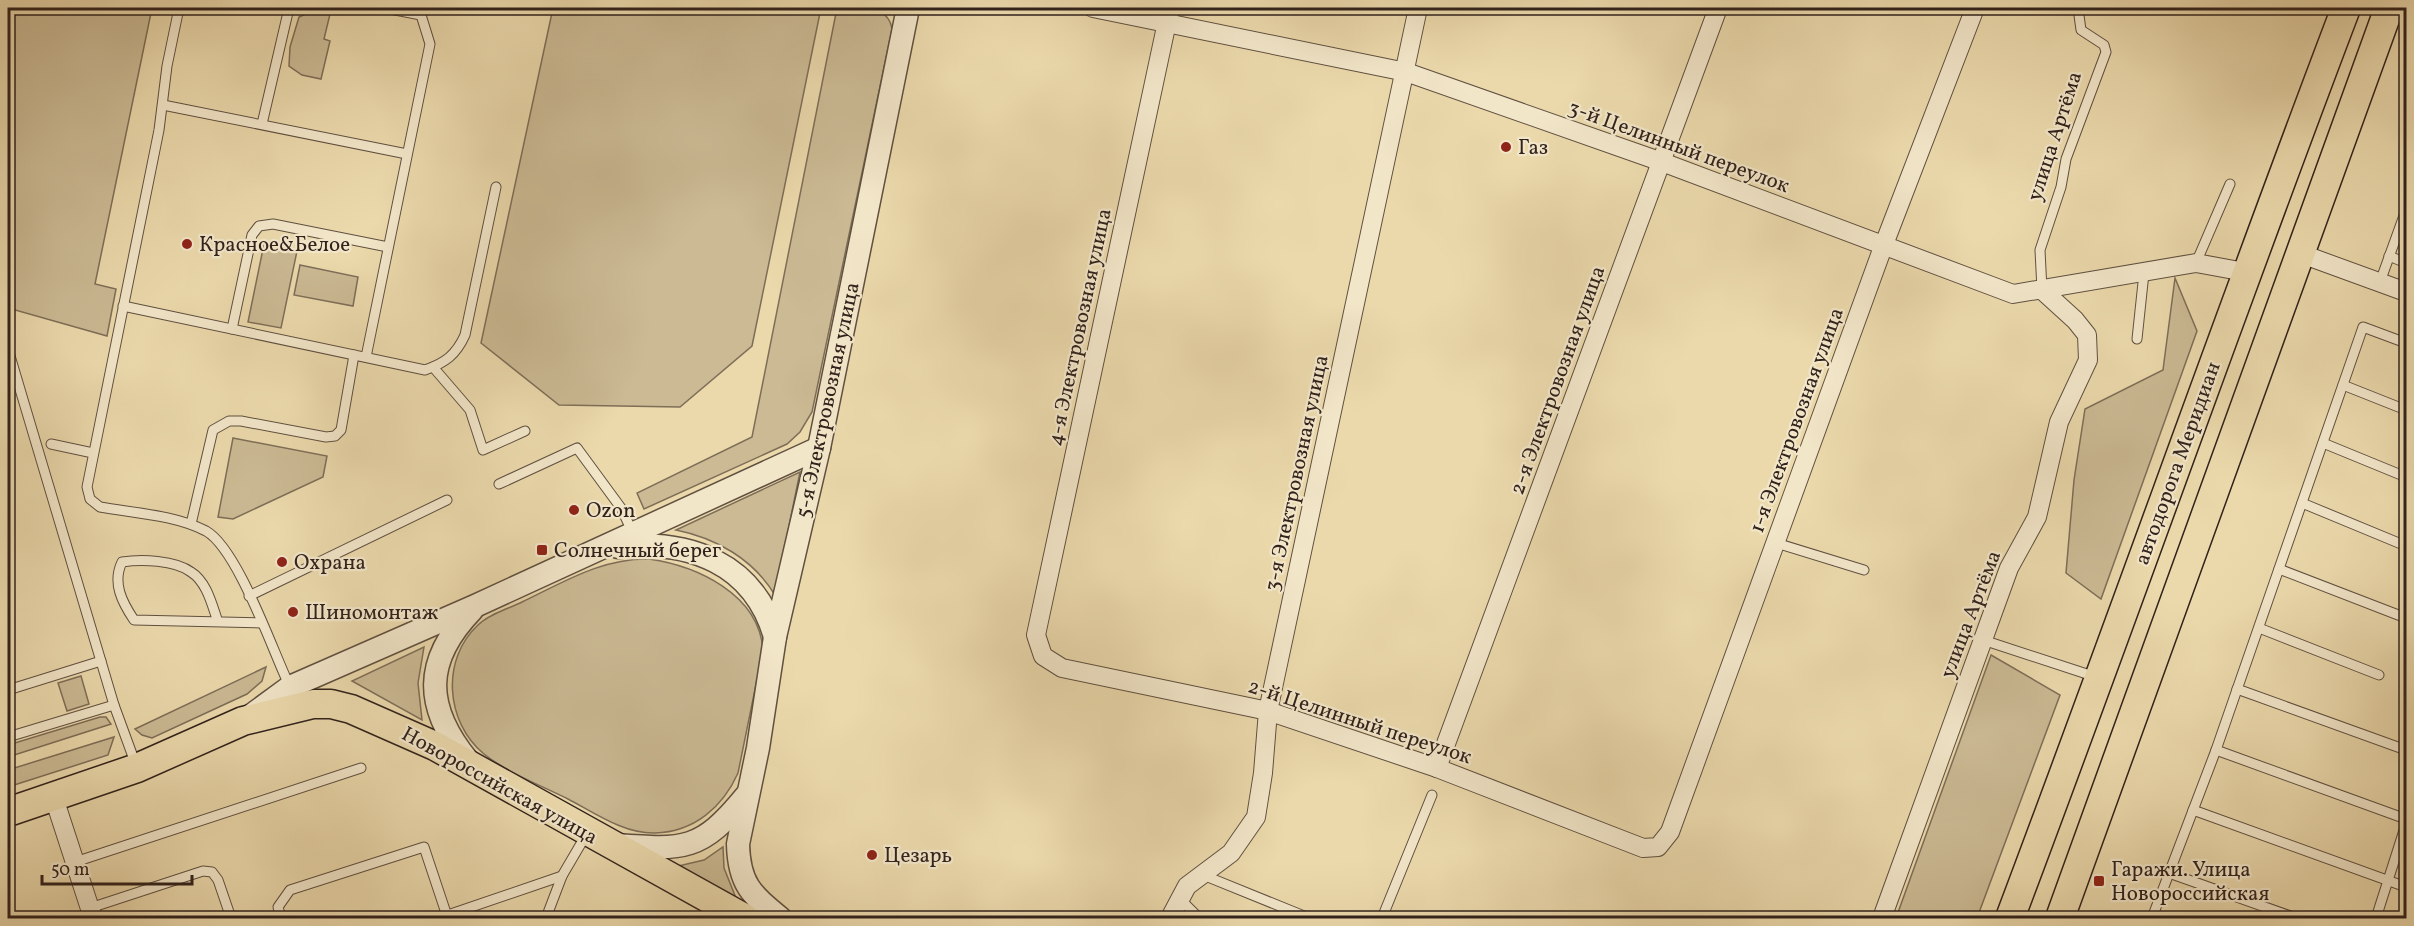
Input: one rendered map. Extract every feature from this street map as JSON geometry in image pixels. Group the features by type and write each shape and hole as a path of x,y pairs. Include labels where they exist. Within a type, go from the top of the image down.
{"main road":[{"name":"автодорога Меридиан","path":"2010,918 2101,678 2245,272 2346,8"},
{"name":"автодорога Меридиан","path":"2060,918 2389,8"},
{"name":"Новороссийская улица","path":"8,812 137,768 243,721 313,704 331,704 372,717 473,767 598,839 744,918"}],"street":[{"name":"5-я Электровозная улица","path":"780,918 754,897 742,879 738,844 775,638 819,448 908,8"},
{"name":"3-й Целинный переулок","path":"1093,8 1169,15 1406,72 1662,162 2013,294 2144,273 2196,262 2245,272"},
{"name":"3-я Электровозная улица","path":"1170,918 1187,886 1231,853 1256,816 1263,773 1268,711 1418,8"},
{"name":"2-я Электровозная улица","path":"1437,768 1718,8"},
{"name":"1-я Электровозная улица","path":"1658,847 1670,832 1883,247 1975,8"},
{"name":"4-я Электровозная улица","path":"1043,656 1036,635 1169,15"},
{"path":"2299,253 2406,292"},
{"name":"улица Артёма","path":"1882,918 2008,568 2037,517 2060,422 2088,360 2087,334 2042,290"},
{"name":"Новороссийская улица","path":"243,721 290,687 475,606 819,448"},
{"path":"595,549 658,544 707,558 727,569 749,587 766,611 775,638"},
{"path":"473,767 441,722 435,692 440,656 457,625 475,606"},
{"name":"2-й Целинный переулок","path":"1043,656 1062,668 1268,711 1437,768 1642,848 1658,847"},
{"path":"598,839 657,848 689,845 719,827 749,792"},
{"path":"54,798 92,915"}],"lane":[{"path":"179,8 167,66 163,105 87,487 90,499 100,507 191,524 210,533 224,550 249,596 290,687"},
{"path":"262,124 289,8"},
{"path":"366,357 430,44 422,11 385,8"},
{"name":"улица Артёма","path":"2042,290 2040,250 2061,187 2066,159 2106,52 2104,45 2081,30 2078,8"},
{"path":"163,105 407,154"},
{"path":"2196,262 2230,184"},
{"path":"123,306 425,370 457,351 465,335 496,188"},
{"path":"2380,282 2406,210"},
{"path":"232,329 252,235 260,226 273,224 388,247"},
{"path":"2389,256 2406,263"},
{"path":"2138,339 2144,273"},
{"path":"2152,918 2216,750 2363,327 2406,343"},
{"path":"8,349 114,705 137,768"},
{"path":"191,524 213,430 229,421 241,421 326,437 335,436 341,430 354,355"},
{"path":"433,367 470,410 483,450 525,431"},
{"path":"2343,385 2406,410"},
{"path":"2323,442 2406,477"},
{"path":"51,444 93,453"},
{"path":"499,484 577,448 621,508 633,533"},
{"path":"249,596 447,500"},
{"path":"2302,503 2406,546"},
{"path":"1776,543 1864,570"},
{"path":"218,622 208,592 191,572 147,558 122,562 116,574 122,601 134,620 218,622 262,623"},
{"path":"2279,569 2406,618"},
{"path":"2259,628 2379,675"},
{"path":"1983,640 2101,678"},
{"path":"8,690 101,661"},
{"path":"2237,689 2406,750"},
{"path":"8,737 114,705"},
{"path":"2216,750 2406,819"},
{"path":"75,862 362,768"},
{"path":"1382,918 1432,795"},
{"path":"2193,810 2406,887"},
{"path":"2376,918 2406,824"},
{"path":"546,918 562,876 598,839"},
{"path":"281,918 278,907 290,890 424,847 443,917 562,876"},
{"path":"92,915 203,871 212,872 218,880 231,918"},
{"path":"2169,873 2296,918"},
{"path":"1202,875 1309,918"},
{"path":"1180,899 1199,918"}],"shaded area":[{"path":"862,7 878,11 889,21 892,29 812,412 800,432 787,444 644,509 637,493 752,437 837,8"},
{"path":"8,8 152,8 95,284 116,289 107,336 8,308"},
{"path":"553,8 821,8 752,346 680,407 559,405 481,343"},
{"path":"317,9 331,10 324,39 330,41 321,79 302,75 289,66 290,47 299,17"},
{"path":"264,244 297,251 281,328 248,322"},
{"path":"300,265 358,277 353,306 294,295"},
{"path":"2175,278 2197,331 2101,599 2066,573 2074,480 2085,409 2163,370"},
{"path":"233,438 327,456 323,477 233,519 218,517"},
{"path":"800,472 775,595 756,571 732,552 705,538 676,530"},
{"path":"649,559 686,568 705,576 738,598 750,613 759,630 763,650 738,773 732,785 715,807 694,823 669,832 655,833 632,830 610,822 493,761 471,741 461,725 452,690 453,672 466,639 478,625 488,618 568,579 599,567 615,562"},
{"path":"424,647 418,683 422,720 352,681"},
{"path":"1991,655 2060,695 1977,918 1896,918"},
{"path":"266,667 262,681 247,694 152,738 142,735 135,729"},
{"path":"81,676 89,704 67,711 58,683"},
{"path":"106,717 111,724 8,757 8,745"},
{"path":"114,737 108,755 8,787 8,770"},
{"path":"723,847 724,868 738,903 674,867 704,860"}],"place":[{"name":"Газ","path":"1506,147"},
{"name":"Красное&Белое","path":"187,244"},
{"name":"Ozon","path":"574,510"},
{"name":"Солнечный берег","path":"542,550"},
{"name":"Охрана","path":"282,562"},
{"name":"Шиномонтаж","path":"293,612"},
{"name":"Цезарь","path":"872,855"},
{"name":"Гаражи. Улица Новороссийская","path":"2099,881"}]}
